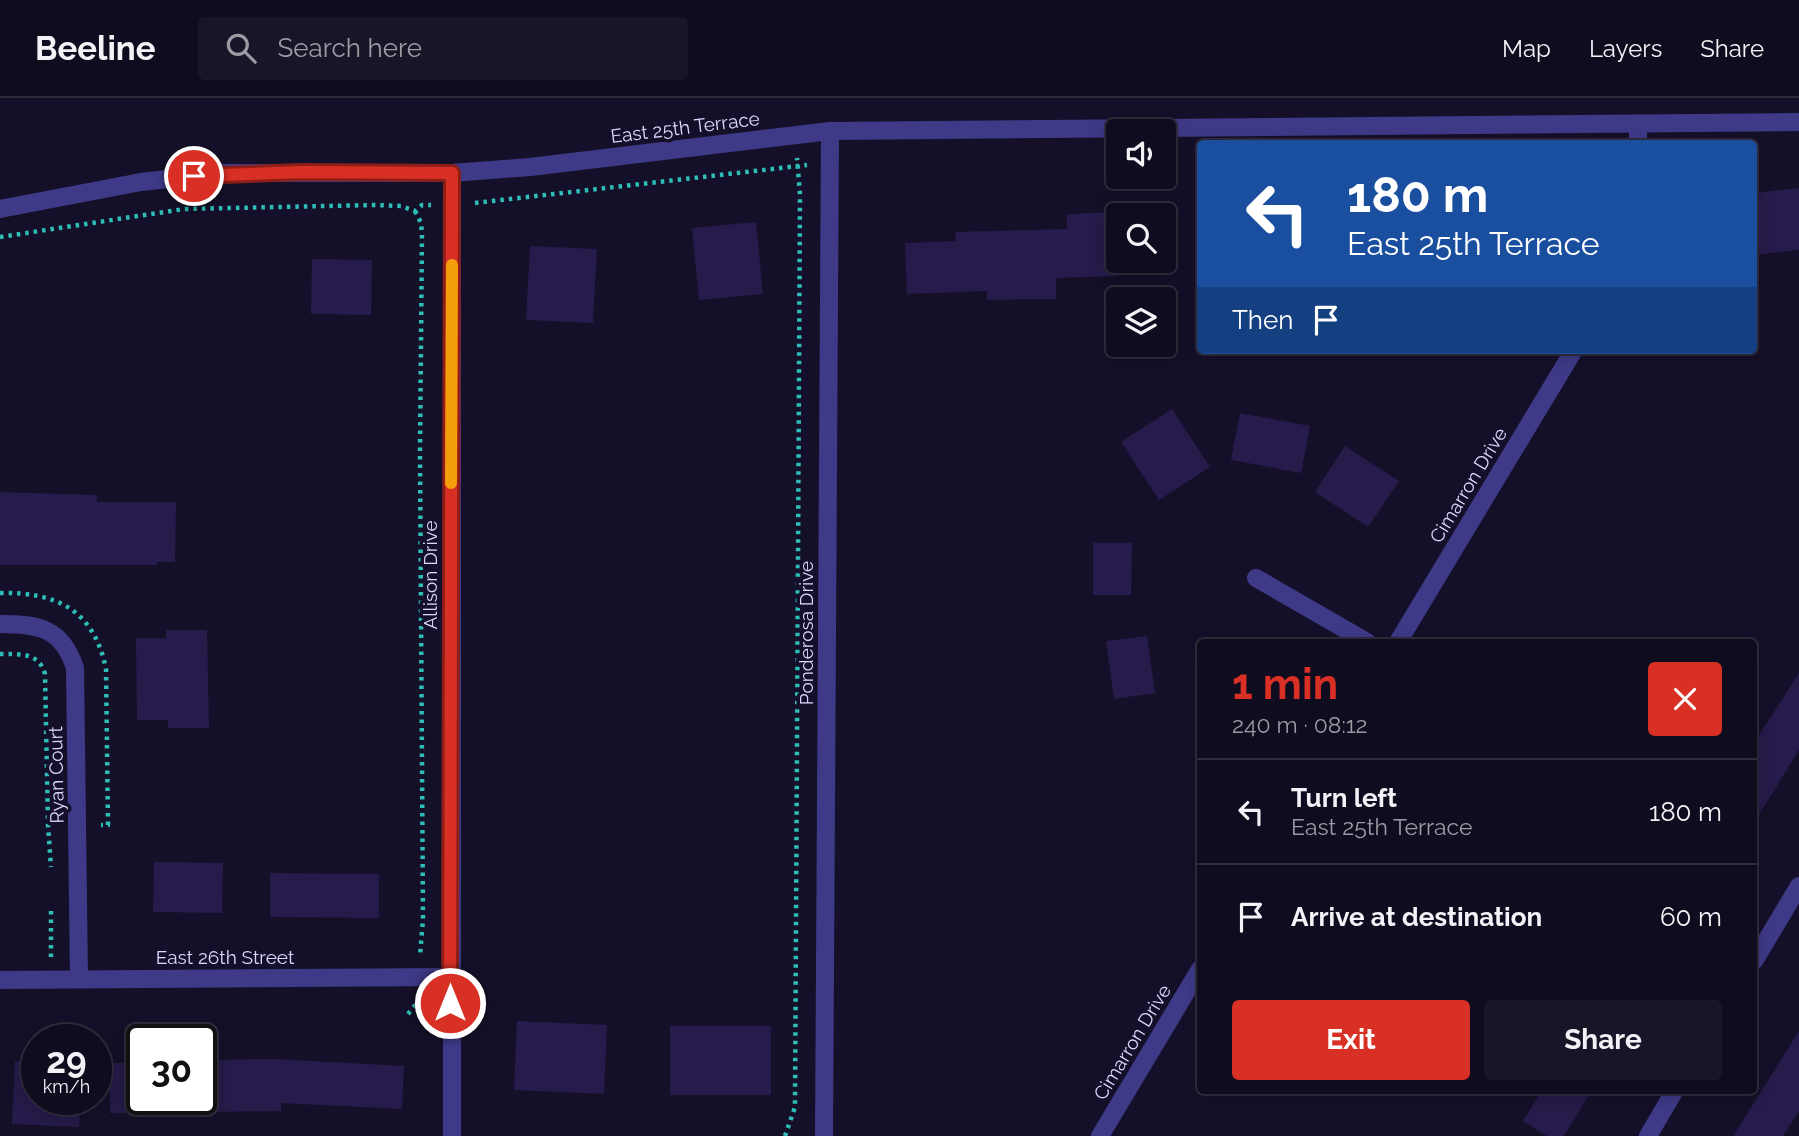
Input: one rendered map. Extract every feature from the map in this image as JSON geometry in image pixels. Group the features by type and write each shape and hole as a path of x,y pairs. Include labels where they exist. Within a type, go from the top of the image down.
{"street":[{"name":"East 25th Terrace","path":"0,209 141,182 221,173 452,173 530,167 830,131 1799,122"},
{"path":"1638,124 1638,140"},
{"name":"Ponderosa Drive","path":"824,1136 830,131"},
{"name":"Allison Drive","path":"452,173 452,1136"},
{"name":"Cimarron Drive","path":"1400,639 1572,354"},
{"path":"1256,578 1362,639"},
{"name":"Ryan Court","path":"0,624 41,627 57,636 68,649 75,668 79,979"},
{"path":"1757,956 1799,886"},
{"name":"Cimarron Drive","path":"1100,1136 1197,974"},
{"name":"East 26th Street","path":"0,980 450,977"},
{"path":"1648,1136 1673,1094"}],"path":[{"path":"785,1136 795,1107 800,195 796,135"},
{"path":"408,1014 416,1004 423,919 420,453 422,234 421,223 415,211"},
{"path":"0,654 29,655 38,660 45,674 51,869"},
{"path":"51,910 52,979"}],"building":[{"path":"1799,188 1799,250 1757,255 1757,193"},
{"path":"1106,212 1106,273 1118,273 1118,276 1056,278 1056,299 987,300 987,291 907,294 905,243 956,241 955,232 1067,229 1067,214"},
{"path":"756,222 763,294 699,300 692,228"},
{"path":"530,246 597,249 593,323 526,320"},
{"path":"312,259 372,260 371,315 311,314"},
{"path":"1172,409 1210,467 1159,500 1121,442"},
{"path":"1240,413 1310,426 1301,473 1231,460"},
{"path":"1345,446 1399,481 1368,527 1315,492"},
{"path":"0,492 97,495 97,502 176,502 175,562 157,562 157,565 0,565"},
{"path":"1093,543 1132,543 1131,595 1093,595"},
{"path":"166,630 207,630 209,728 168,728 168,720 137,720 136,638 166,638"},
{"path":"1147,636 1155,693 1114,699 1106,641"},
{"path":"1799,673 1799,750 1757,818 1757,738"},
{"path":"154,862 223,863 222,913 153,912"},
{"path":"270,873 379,874 379,918 270,917"},
{"path":"517,1021 607,1025 604,1094 514,1090"},
{"path":"670,1026 771,1026 771,1095 670,1095"},
{"path":"1799,1031 1799,1111 1783,1136 1733,1136"},
{"path":"275,1059 404,1066 402,1109 281,1103 281,1111 217,1112 217,1060"},
{"path":"15,1061 21,1061 21,1115 79,1115 79,1127 12,1124"},
{"path":"112,1063 126,1063 126,1113 112,1113"},
{"path":"1540,1094 1590,1094 1564,1136 1547,1136 1523,1121"}],"slow traffic":[{"path":"451,483 452,265"}],"route":[{"path":"194,176 302,172 452,173 450,1003"}]}
